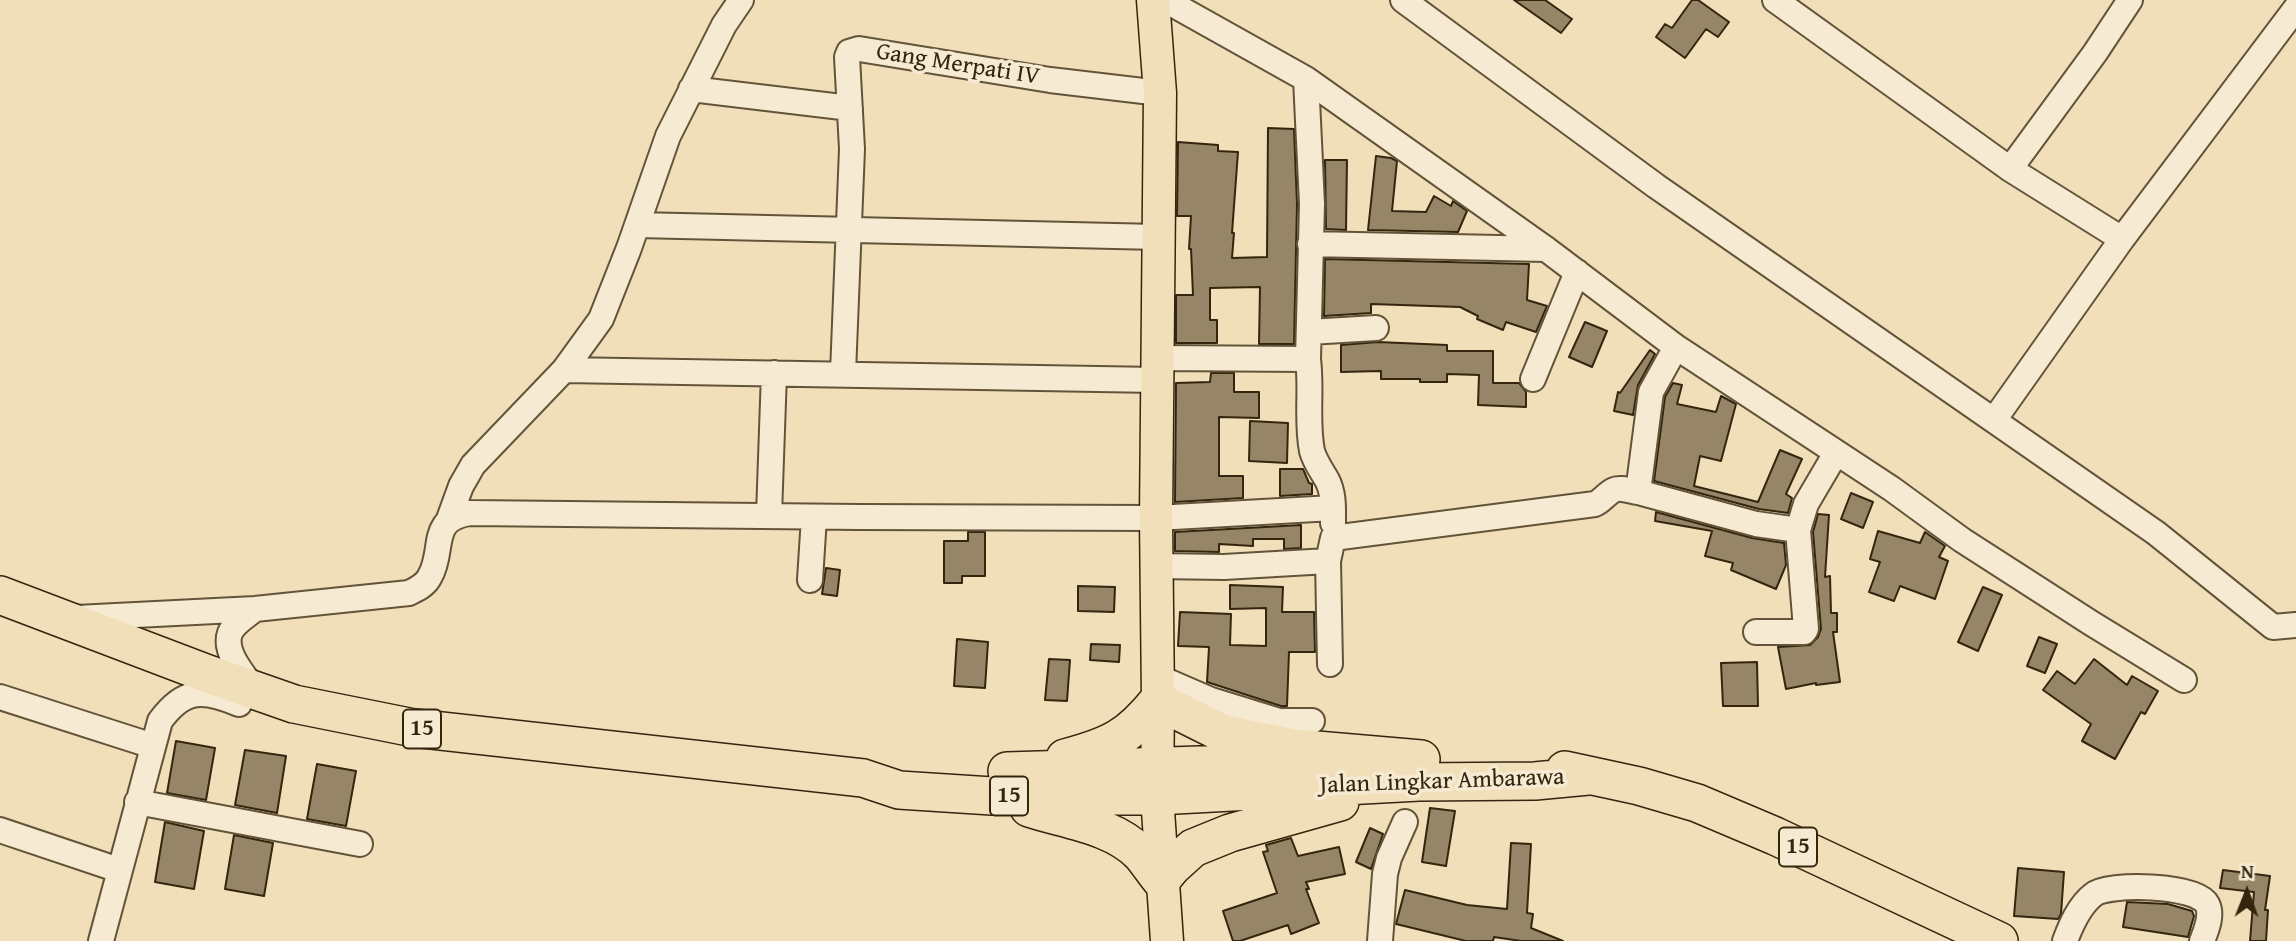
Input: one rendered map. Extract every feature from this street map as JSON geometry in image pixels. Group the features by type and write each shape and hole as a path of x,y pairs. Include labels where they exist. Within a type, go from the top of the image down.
{"highway":[{"name":"15","path":"0,595 294,704"},
{"path":"990,784 1111,744 1139,725 1158,689 1224,734 1420,770"},
{"name":"Jalan Lingkar Ambarawa","path":"294,704 414,728 863,778 899,790 990,784 1157,782 1420,770 1535,781 1588,776 1639,786 1697,803 1775,836 1999,941"},
{"path":"990,784 1118,838 1140,853 1161,880 1193,848 1230,833 1320,807 1420,770"}],"main road":[{"path":"1153,0 1160,93 1156,518 1157,782 1161,880 1171,934"}],"street":[{"path":"65,619 255,609 409,593 422,586 430,576 443,528 473,464 564,370 601,320 668,136 724,24 741,0"},
{"path":"1165,0 1307,79 1546,249 1676,347 1892,489 1962,540 2184,680"},
{"path":"1403,0 1656,186 2157,533 2273,627 2296,625"},
{"path":"1775,0 2010,169 2122,239"},
{"path":"2010,169 2130,0"},
{"path":"1994,420 2122,239 2296,8"},
{"name":"Gang Merpati IV","path":"843,373 852,149 847,57 849,52 859,49 1038,78 1160,93"},
{"path":"1307,79 1311,204 1308,359 1310,439 1313,455 1328,483 1333,508 1330,664"},
{"path":"691,89 850,108"},
{"path":"637,225 1158,237"},
{"path":"1310,244 1546,249"},
{"path":"1533,379 1577,272"},
{"path":"1309,332 1376,328"},
{"path":"1638,492 1651,392 1676,347"},
{"path":"564,370 843,373 1157,369 1308,359"},
{"path":"769,515 774,373"},
{"path":"1756,632 1804,632 1806,629 1798,530 1806,504 1836,453"},
{"path":"1156,566 1224,566 1331,549 1595,504 1613,490 1638,492 1756,524 1798,530"},
{"path":"449,519 470,513 1156,518 1333,508"},
{"path":"810,580 814,517"},
{"path":"254,689 235,662 229,644 230,632 255,609"},
{"path":"1158,689 1211,700 1279,721 1312,721"},
{"path":"101,941 160,721 178,700 188,695 208,693 248,707 273,711 294,704"},
{"path":"0,697 153,746"},
{"path":"137,802 360,844"},
{"path":"1358,941 1363,938 1381,941 1385,874 1405,822"},
{"path":"0,830 119,870"},
{"path":"2065,941 2082,907 2095,893 2108,888 2137,887 2169,890 2203,899 2210,913 2202,941"}],"building":[{"path":"1514,0 1545,0 1572,19 1561,33"},
{"path":"1692,0 1698,0 1729,22 1718,37 1706,29 1685,58 1656,37 1665,24 1672,28"},
{"path":"1268,128 1294,129 1297,204 1294,344 1259,344 1260,287 1210,288 1210,320 1217,320 1217,343 1176,343 1176,295 1193,295 1189,249 1191,216 1177,216 1178,142 1218,145 1218,151 1238,152 1232,258 1267,257"},
{"path":"1376,156 1397,161 1392,211 1426,212 1434,196 1451,206 1453,201 1467,211 1458,232 1368,230"},
{"path":"1325,160 1347,160 1346,230 1326,229"},
{"path":"1325,259 1529,264 1527,300 1547,306 1536,332 1506,322 1503,330 1477,319 1478,316 1460,307 1371,304 1371,313 1324,316"},
{"path":"1585,322 1607,331 1592,367 1569,357"},
{"path":"1378,342 1447,345 1447,351 1493,351 1493,383 1519,383 1526,392 1526,407 1478,405 1479,375 1447,374 1447,382 1420,382 1420,379 1381,379 1381,371 1341,372 1341,345"},
{"path":"1650,350 1655,354 1638,385 1633,415 1614,411 1618,392 1620,393"},
{"path":"1211,373 1234,373 1234,392 1259,392 1259,418 1219,417 1219,476 1243,476 1243,498 1175,502 1176,383 1210,382"},
{"path":"1673,383 1682,385 1677,404 1716,412 1721,396 1736,404 1721,461 1700,456 1694,486 1758,502 1780,450 1802,459 1786,494 1792,498 1788,513 1759,509 1654,481 1665,397"},
{"path":"1250,421 1288,423 1287,463 1249,461"},
{"path":"1280,469 1303,469 1312,484 1312,494 1280,496"},
{"path":"1851,493 1873,502 1863,528 1841,519"},
{"path":"1656,512 1752,538 1784,543 1786,565 1776,589 1731,570 1733,563 1705,556 1712,531 1655,521"},
{"path":"1818,514 1829,515 1825,577 1830,576 1831,613 1837,613 1837,632 1833,632 1840,682 1786,689 1778,647 1810,645 1821,629 1813,532"},
{"path":"1301,525 1301,548 1284,549 1284,539 1253,539 1253,546 1219,544 1219,552 1175,551 1175,532"},
{"path":"1878,531 1920,543 1925,532 1945,546 1939,557 1948,561 1935,599 1900,586 1894,601 1869,592 1880,562 1870,559"},
{"path":"968,532 985,532 985,576 962,576 962,583 944,583 944,541 968,541"},
{"path":"826,568 840,570 837,596 822,594"},
{"path":"1230,585 1283,587 1282,612 1314,612 1315,652 1289,652 1287,706 1207,682 1209,647 1178,646 1180,612 1231,614 1230,645 1266,646 1266,608 1230,609"},
{"path":"1078,586 1115,587 1114,612 1078,611"},
{"path":"1983,587 2002,595 1978,651 1958,642"},
{"path":"2039,637 2057,644 2045,673 2027,666"},
{"path":"957,639 988,642 985,688 954,686"},
{"path":"1091,644 1120,645 1119,662 1090,660"},
{"path":"1049,659 1070,660 1067,701 1045,700"},
{"path":"2094,659 2127,685 2132,676 2158,691 2145,714 2141,712 2115,759 2082,741 2091,724 2043,690 2057,671 2075,684"},
{"path":"1757,662 1758,706 1723,706 1721,663"},
{"path":"176,741 215,748 206,800 167,793"},
{"path":"245,750 286,756 277,813 235,805"},
{"path":"317,764 356,771 346,826 307,819"},
{"path":"1430,808 1455,811 1446,866 1422,862"},
{"path":"165,822 204,831 194,889 155,882"},
{"path":"1370,828 1383,834 1371,869 1356,862"},
{"path":"234,835 273,843 264,896 225,889"},
{"path":"1291,838 1298,856 1339,847 1345,874 1306,882 1309,889 1306,889 1319,923 1291,934 1288,925 1233,941 1223,911 1277,893 1263,852 1268,851 1266,845"},
{"path":"1511,843 1531,844 1527,913 1533,914 1531,928 1563,941 1521,941 1494,937 1493,941 1466,941 1396,924 1405,890 1467,905 1507,909"},
{"path":"2018,868 2064,872 2061,914 2058,919 2014,916"},
{"path":"2223,870 2270,876 2265,910 2268,910 2266,941 2250,941 2254,892 2220,888"},
{"path":"2127,902 2168,904 2192,911 2194,916 2188,937 2123,927"}]}
